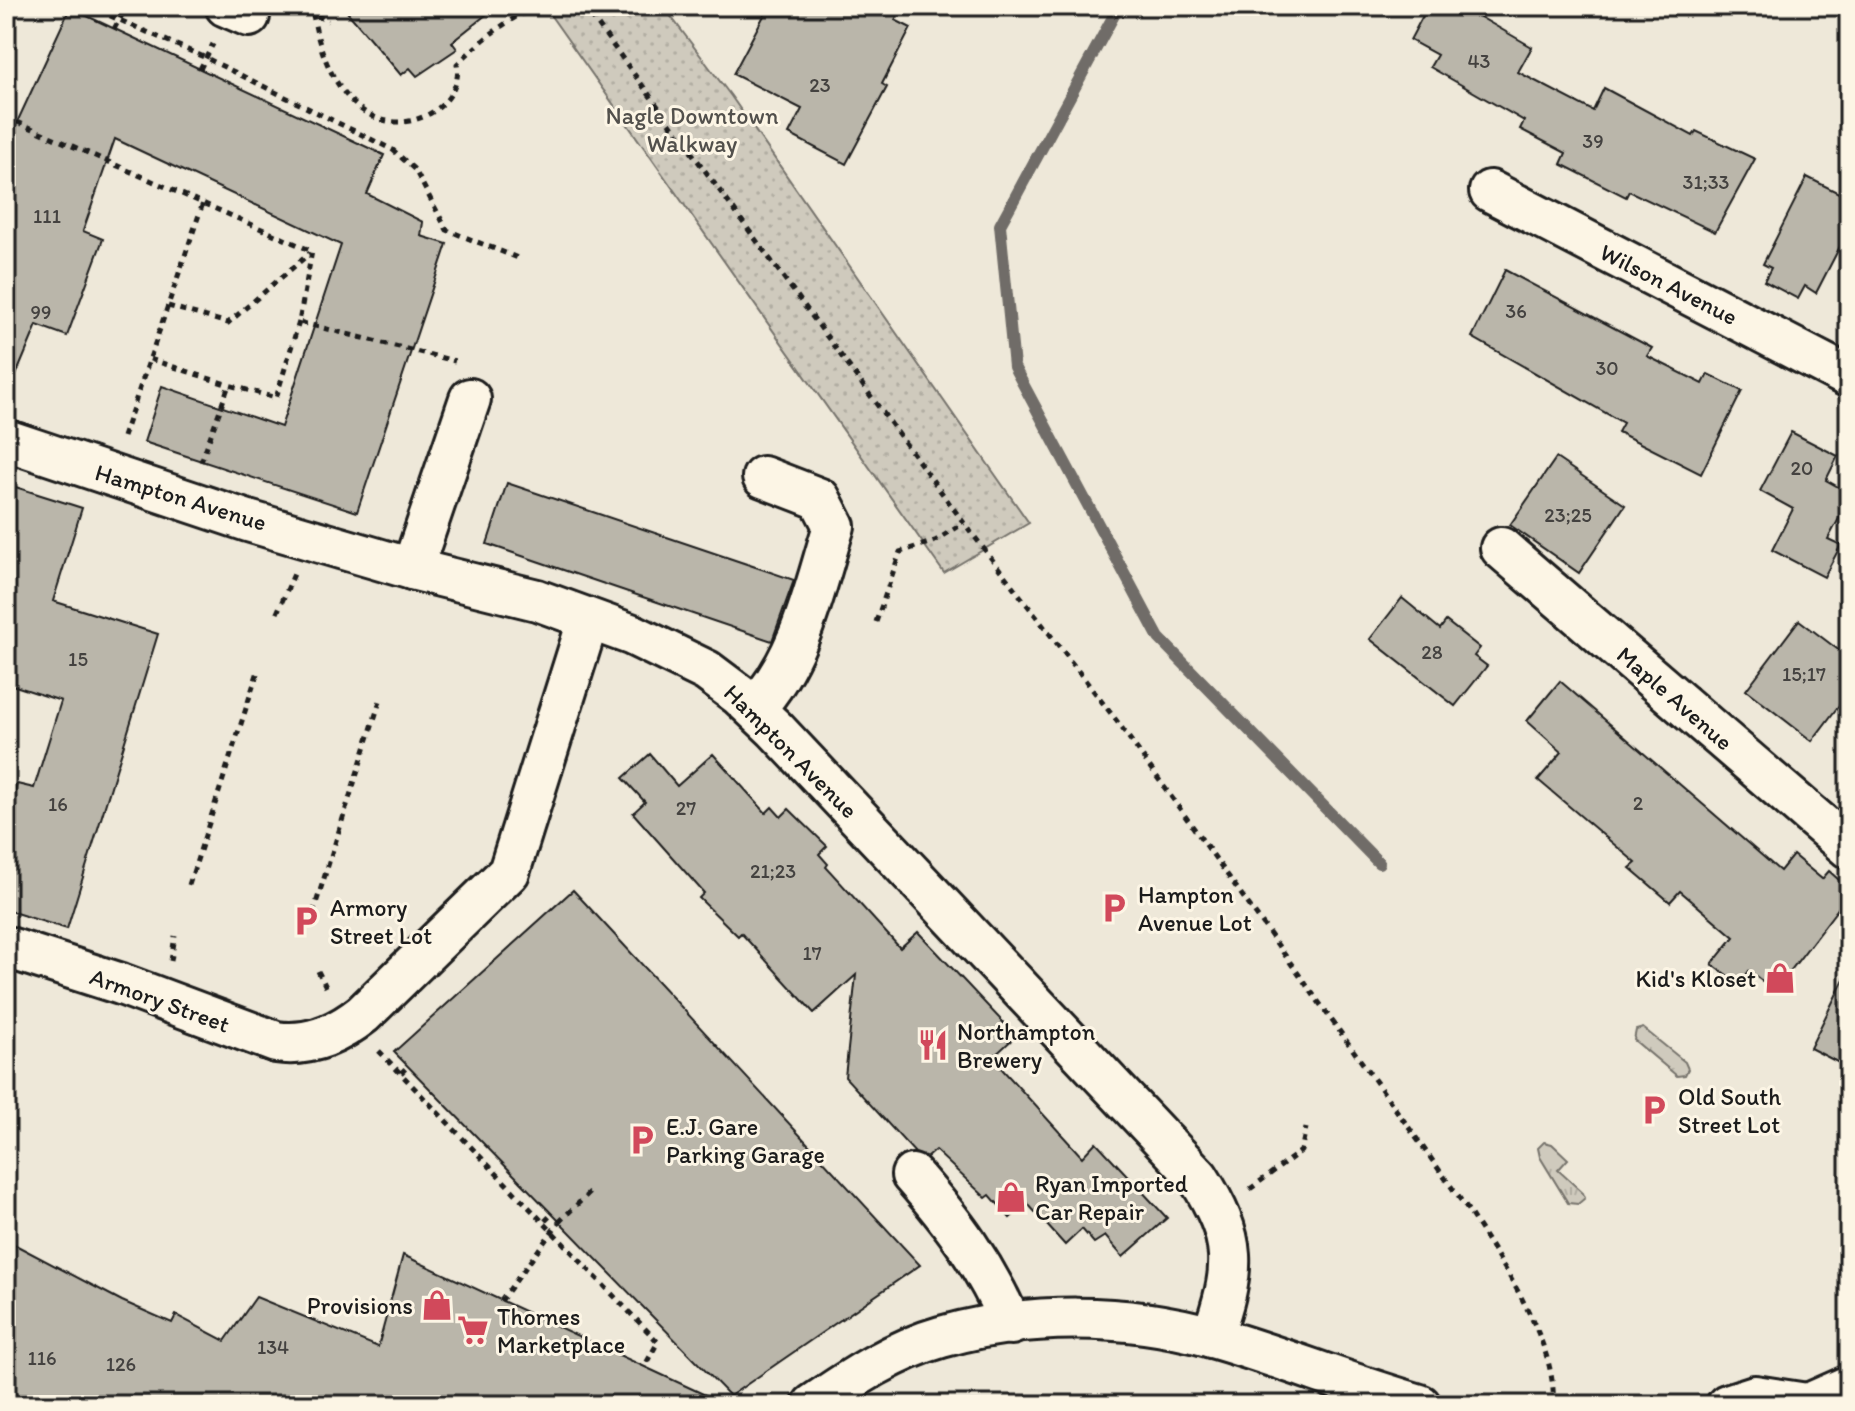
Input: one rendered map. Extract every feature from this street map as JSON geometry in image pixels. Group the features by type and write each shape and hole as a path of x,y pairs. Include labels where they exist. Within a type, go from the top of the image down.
{"street":[{"name":"Wilson Avenue","path":"1490,191 1849,377"},
{"path":"412,569 468,382"},
{"name":"Hampton Avenue","path":"6,440 248,521 412,569 537,600 683,658 723,682 755,708 1198,1177 1220,1212 1229,1244 1229,1272 1212,1337"},
{"path":"755,708 775,687 793,653 834,526 820,499 763,477"},
{"name":"Maple Avenue","path":"1501,548 1849,848"},
{"name":"Armory Street","path":"6,947 121,984 276,1042 290,1044 314,1040 341,1029 363,1014 509,872 588,621"},
{"path":"912,1175 959,1227 986,1268 1011,1324"},
{"path":"813,1405 860,1373 940,1337 1011,1324 1133,1322 1212,1337 1415,1404"},
{"path":"1727,1405 1755,1396 1807,1405 1849,1386"}],"path":[{"path":"88,6 393,150 415,170 447,230 518,258"},
{"path":"114,29 127,6"},
{"path":"295,6 328,21"},
{"path":"313,14 316,37 340,88 363,109 385,121 406,122 430,114 444,104 456,89 457,64 480,42 508,19 540,6"},
{"path":"584,6 964,523 1119,724 1468,1210 1507,1272 1544,1349 1554,1393 1553,1405"},
{"path":"6,117 312,251"},
{"path":"120,446 203,203"},
{"path":"168,306 228,323 312,251"},
{"path":"150,359 276,398 299,322 312,251"},
{"path":"299,322 468,382"},
{"path":"198,470 229,385"},
{"path":"876,622 900,552 935,541 964,523"},
{"path":"277,613 297,566"},
{"path":"189,885 259,668"},
{"path":"313,913 380,701"},
{"path":"169,968 175,936"},
{"path":"320,1001 340,982"},
{"path":"376,1047 658,1342 644,1367"},
{"path":"401,1073 408,1066"},
{"path":"1247,1190 1301,1151 1306,1128"},
{"path":"501,1301 559,1222 592,1190"},
{"path":"545,1221 552,1214"}],"green space":[{"name":"Nagle Downtown Walkway","path":"544,6 663,6 731,96 1029,523 944,573"},
{"path":"1643,1028 1685,1062 1688,1069 1685,1075 1677,1076 1634,1040 1636,1030"},
{"path":"1544,1142 1552,1144 1568,1159 1558,1170 1583,1193 1585,1198 1578,1204 1568,1203 1540,1157 1538,1148"}],"building":[{"path":"342,6 497,6 452,42 457,49 417,76 410,68 401,75"},
{"path":"769,6 902,6 895,20 911,28 882,84 887,87 846,164 789,134 802,109 733,74"},
{"path":"1428,6 1461,6 1532,47 1518,72 1593,111 1604,88 1693,136 1696,131 1755,159 1715,232 1629,191 1626,197 1561,164 1566,153 1520,129 1524,121 1430,67 1437,55 1410,40"},
{"path":"70,8 384,155 367,194 423,222 421,236 447,244 357,512 144,442 162,386 281,427 341,245 115,139 83,231 103,239 67,336 37,325 6,399 6,146"},
{"path":"1807,177 1849,198 1849,229 1816,293 1805,286 1798,299 1764,281 1771,268 1763,264"},
{"path":"1505,270 1652,348 1647,356 1703,384 1708,374 1742,391 1701,474 1618,432 1623,423 1472,337"},
{"path":"1791,432 1838,456 1826,480 1849,493 1849,500 1828,539 1841,545 1824,577 1772,550 1793,509 1760,491"},
{"path":"1556,458 1625,505 1579,573 1510,525"},
{"path":"507,483 794,580 772,641 487,544"},
{"path":"6,484 82,508 53,601 158,634 67,929 6,910 6,819 17,784 34,788 61,701 6,683"},
{"path":"1402,598 1440,629 1446,621 1480,648 1474,656 1487,666 1455,706 1370,639"},
{"path":"1799,620 1849,658 1849,692 1812,741 1746,690"},
{"path":"1560,681 1780,871 1793,855 1822,879 1829,871 1849,889 1849,894 1775,991 1749,971 1739,984 1712,964 1734,937 1680,891 1670,902 1630,868 1636,863 1538,780 1562,752 1527,721"},
{"path":"650,754 677,786 713,754 766,813 772,807 781,817 789,809 827,846 819,854 828,864 826,867 900,948 918,932 1016,1036 992,1058 1082,1157 1096,1142 1167,1218 1123,1257 1105,1236 1094,1243 1082,1229 1065,1245 1027,1203 1010,1218 990,1195 986,1198 935,1150 926,1158 915,1153 845,1077 856,975 814,1013 741,933 738,936 699,898 704,893 633,813 645,802 623,778"},
{"name":"E.J. Gare Parking Garage","path":"573,890 920,1265 730,1396 394,1052"},
{"path":"1849,969 1849,1068 1810,1048"},
{"path":"6,1240 122,1301 172,1323 176,1315 225,1341 256,1297 378,1347 403,1255 727,1405 6,1405"}],"waterway":[{"path":"1119,6 1000,225 1014,367 1159,638 1379,863"}],"place":[{"name":"Hampton Avenue Lot","path":"1114,908"},
{"name":"Armory Street Lot","path":"306,921"},
{"name":"Kid's Kloset","path":"1780,978"},
{"name":"Northampton Brewery","path":"933,1045"},
{"name":"Old South Street Lot","path":"1654,1110"},
{"name":"E.J. Gare Parking Garage","path":"642,1140"},
{"name":"Ryan Imported Car Repair","path":"1011,1197"},
{"name":"Provisions","path":"437,1305"},
{"name":"Thornes Marketplace","path":"473,1330"}]}
